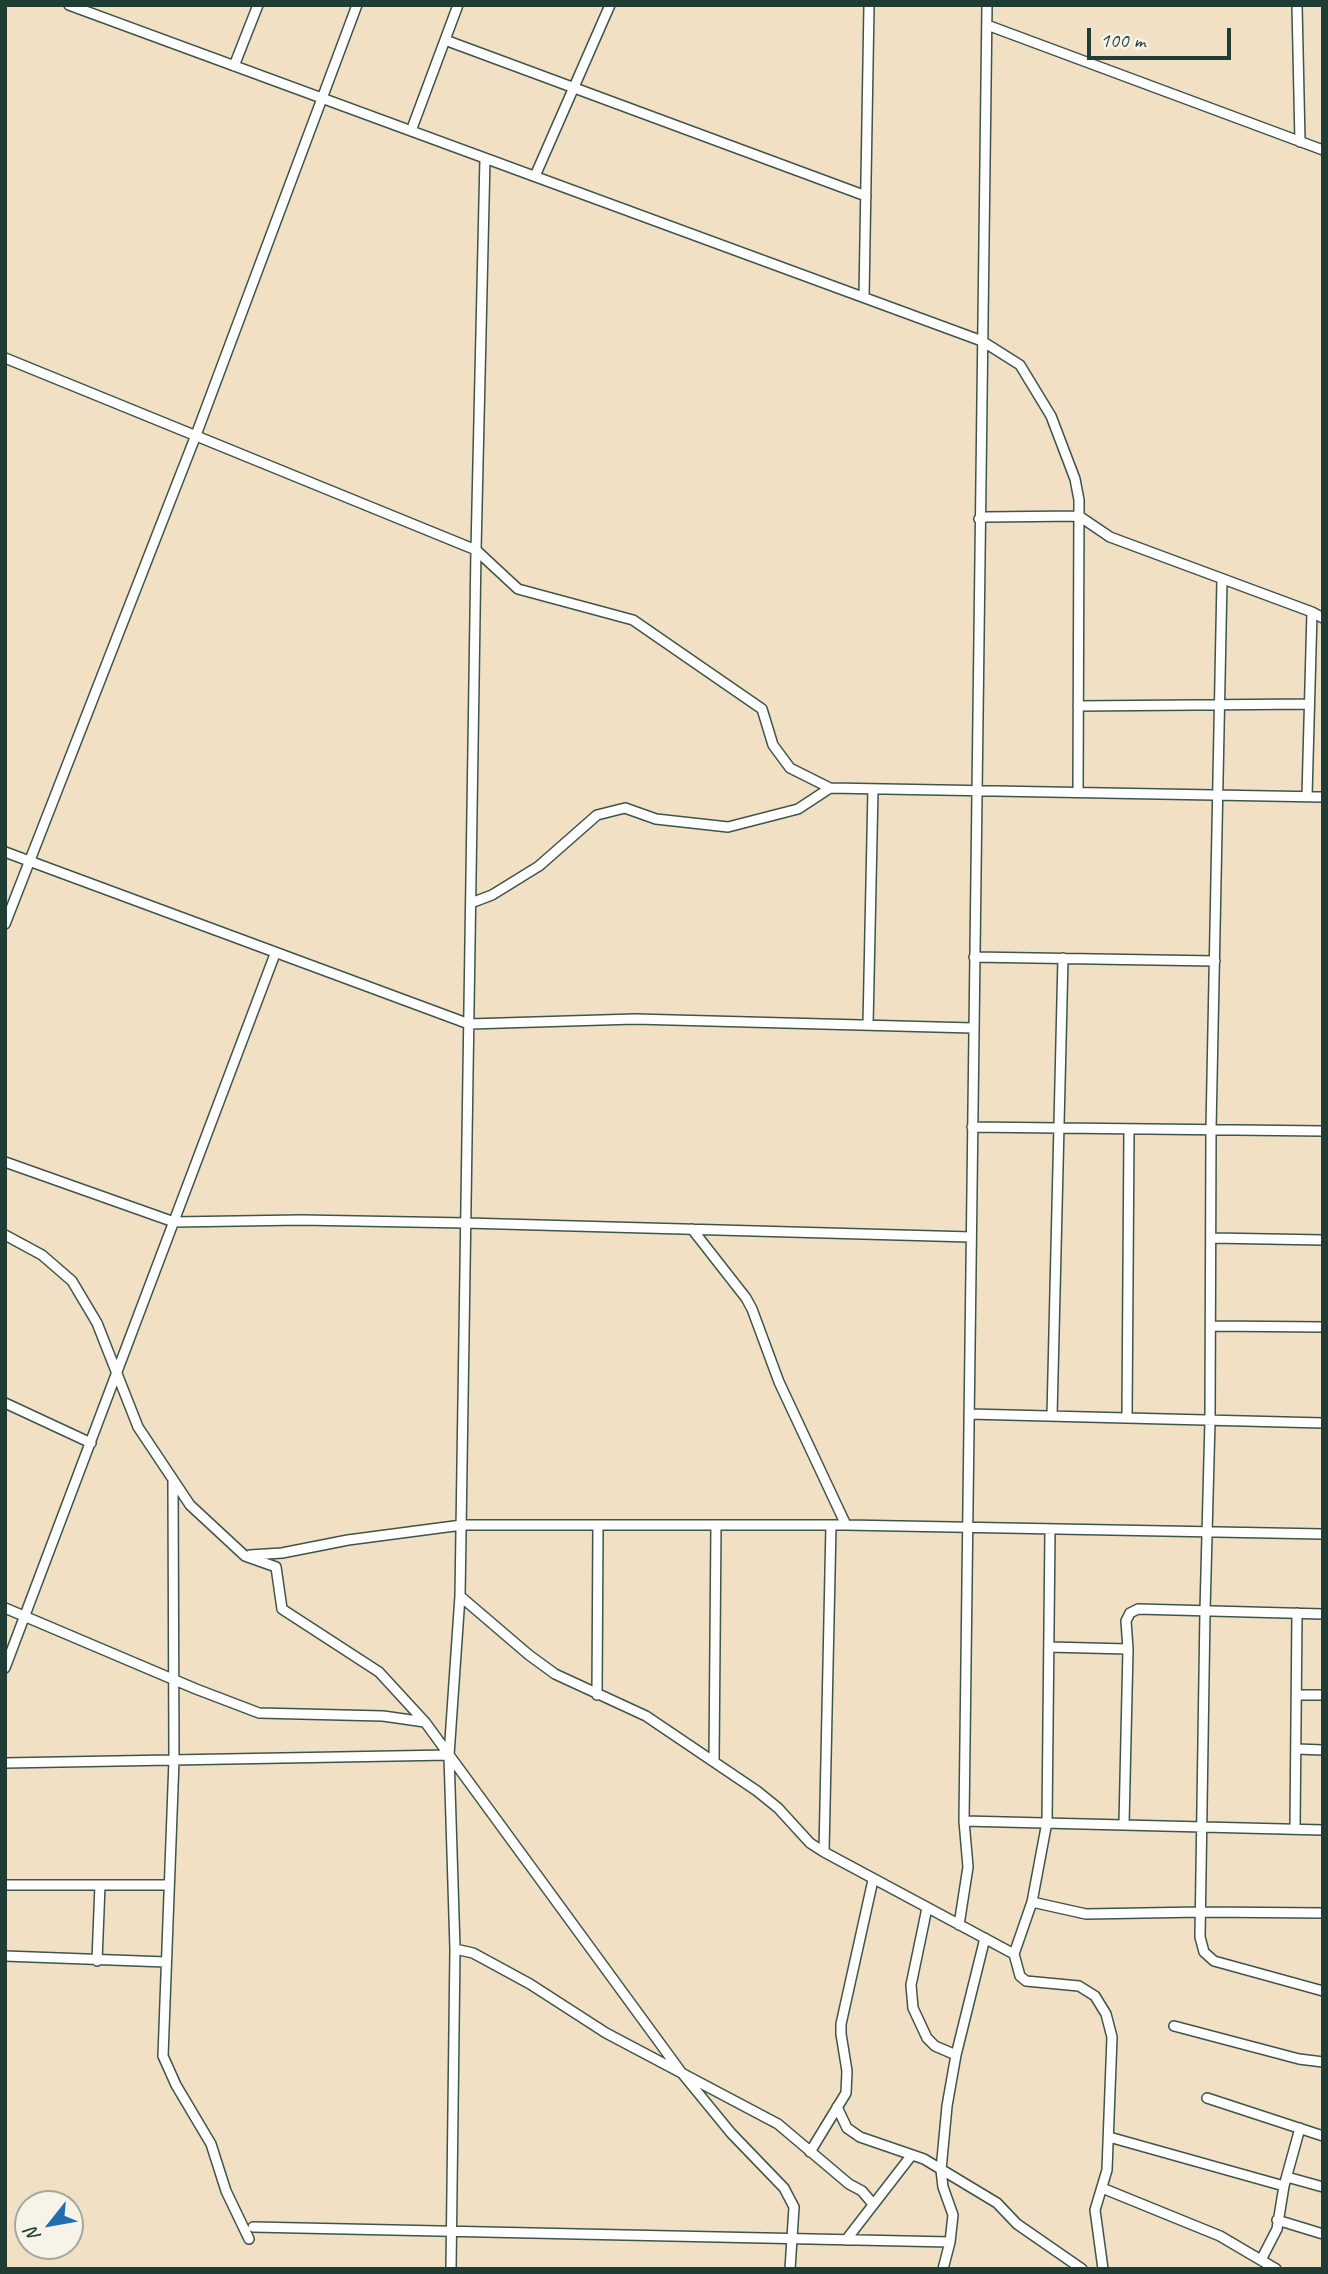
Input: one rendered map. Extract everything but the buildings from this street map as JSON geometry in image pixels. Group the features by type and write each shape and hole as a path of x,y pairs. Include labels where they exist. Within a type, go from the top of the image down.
{"street":[{"path":"69,5 982,341 1020,365 1051,416 1079,500 1078,792"},
{"path":"234,66 258,5"},
{"path":"5,924 196,435 357,5"},
{"path":"411,131 458,5"},
{"path":"535,176 610,5"},
{"path":"864,297 869,5"},
{"path":"959,1925 968,1867 964,1821 967,1527 987,5"},
{"path":"1297,5 1300,142"},
{"path":"987,25 1323,150"},
{"path":"445,40 866,196"},
{"path":"451,2269 455,1949 449,1755 462,1525 476,550 485,158"},
{"path":"5,358 476,550 517,589 633,620 762,709 773,745 790,768 830,788 1323,797"},
{"path":"979,519 1079,516 1110,537 1323,618"},
{"path":"1222,579 1212,1129 1212,1326 1200,1937 1205,1952 1214,1961 1323,1991"},
{"path":"1307,796 1312,612"},
{"path":"1078,706 1309,704"},
{"path":"471,903 492,895 539,866 597,815 625,808 656,819 729,827 798,809 830,788"},
{"path":"867,1025 873,789"},
{"path":"5,852 469,1024 635,1019 973,1028"},
{"path":"5,1668 275,954"},
{"path":"974,957 1215,961"},
{"path":"1052,1416 1063,958"},
{"path":"972,1127 1323,1130"},
{"path":"1127,1418 1129,1129"},
{"path":"5,1162 174,1222 301,1220 466,1223 971,1237"},
{"path":"692,1229 752,1309 779,1382 846,1525"},
{"path":"5,1235 42,1255 72,1281 97,1323 138,1427 190,1505 244,1556 276,1567 282,1609 379,1672 425,1723 681,2073 731,2133 784,2188 794,2207 790,2269"},
{"path":"1212,1238 1323,1240"},
{"path":"1212,1326 1323,1327"},
{"path":"5,1403 90,1443"},
{"path":"969,1414 1323,1423"},
{"path":"173,1480 174,1760 163,2056 176,2085 211,2144 226,2190 249,2239"},
{"path":"244,1556 282,1553 348,1540 462,1525 846,1525 1323,1534"},
{"path":"597,1695 598,1525"},
{"path":"714,1762 716,1525"},
{"path":"824,1853 831,1525"},
{"path":"1050,1529 1047,1822 1032,1902 1014,1954 1020,1976 1026,1981 1079,1986 1095,1996 1106,2014 1112,2037 1109,2137 1107,2170 1095,2210 1103,2269"},
{"path":"460,1596 538,1661 574,1684 646,1716 757,1791 778,1808 810,1843 824,1853 1014,1954"},
{"path":"5,1608 259,1713 383,1716 425,1723"},
{"path":"1124,1824 1128,1649 1126,1621 1130,1613 1138,1609 1323,1614"},
{"path":"1295,1828 1297,1613"},
{"path":"1049,1647 1128,1649"},
{"path":"1297,1695 1323,1695"},
{"path":"1297,1749 1323,1749"},
{"path":"5,1763 449,1755"},
{"path":"964,1821 1323,1830"},
{"path":"810,2151 846,2092 841,2024 873,1880"},
{"path":"5,1885 169,1885"},
{"path":"97,1961 100,1885"},
{"path":"1032,1902 1086,1914 1323,1913"},
{"path":"927,1908 911,1985 913,2008 927,2038 935,2046 956,2055"},
{"path":"943,2269 953,2215 943,2187 941,2170 947,2106 956,2055 985,1938"},
{"path":"455,1949 481,1957 530,1984 606,2033 778,2124 862,2191 873,2204"},
{"path":"5,1956 166,1962"},
{"path":"1174,2025 1299,2059 1323,2062"},
{"path":"1207,2098 1323,2136"},
{"path":"837,2106 847,2127 860,2137 924,2159 997,2203 1017,2224 1082,2269"},
{"path":"1261,2259 1277,2229 1285,2182 1300,2128"},
{"path":"1109,2137 1285,2182 1323,2187"},
{"path":"845,2240 911,2156"},
{"path":"1102,2188 1220,2236 1276,2269"},
{"path":"1278,2220 1323,2234"},
{"path":"253,2227 950,2242"}]}
